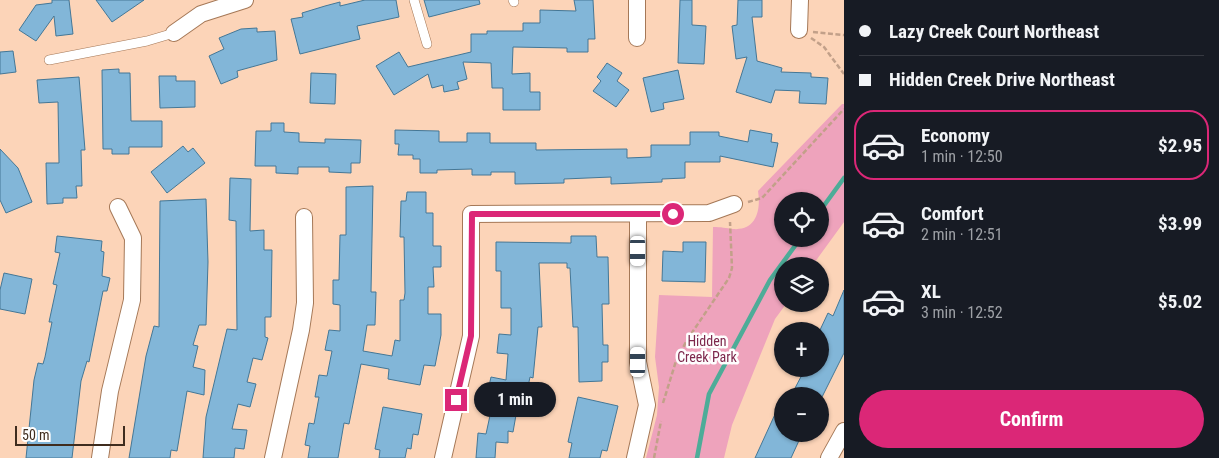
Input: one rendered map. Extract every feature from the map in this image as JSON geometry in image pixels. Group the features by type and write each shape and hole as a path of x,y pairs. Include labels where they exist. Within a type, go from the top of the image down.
{"street":[{"path":"174,33 201,14 245,0"},
{"path":"636,38 637,0"},
{"path":"799,30 800,0"},
{"path":"443,458 471,336 472,214 709,213 734,204"},
{"path":"100,458 110,391 132,300 132,238 118,206"},
{"path":"635,458 647,405 638,362 638,214"},
{"path":"273,458 302,321 304,304 304,217"},
{"path":"829,458 844,431"}],"lane":[{"path":"414,0 427,44"},
{"path":"49,60 147,41 174,33"}],"path":[{"path":"799,30 844,35"},
{"path":"799,30 824,47 844,74"},
{"path":"662,406 676,361 687,340 729,278 732,268 730,226 734,204 762,198 844,109"},
{"path":"654,458 661,418"}],"green space":[{"name":"Hidden Creek Park","path":"844,104 844,222 829,243 829,192 774,192 774,247 826,247 819,257 774,257 774,312 780,312 775,319 732,425 724,458 646,458 657,415 659,387 655,357 659,295 712,297 713,227 741,229 752,223 758,211 758,191"}],"building":[{"path":"52,0 69,0 73,34 56,36 54,16 36,41 19,30 36,5 52,3"},
{"path":"96,0 144,0 112,22"},
{"path":"365,0 396,0 399,17 357,26 360,39 300,54 291,19 303,17 302,13 340,2 340,6"},
{"path":"424,0 479,0 480,4 429,17"},
{"path":"574,0 593,0 595,39 588,39 588,52 567,52 567,48 513,47 512,74 530,73 530,92 540,92 540,110 503,110 503,88 492,88 491,63 463,62 467,79 457,82 459,89 444,92 443,85 432,88 428,74 394,95 376,66 399,52 408,67 471,52 471,34 487,34 487,31 523,31 523,23 540,23 540,10 576,11"},
{"path":"680,0 692,0 692,25 706,26 704,64 678,63"},
{"path":"738,0 762,0 762,17 752,17 757,61 782,68 781,72 811,73 811,77 828,78 826,104 799,103 800,91 775,90 771,103 736,92 747,57 736,59 732,26 737,25"},
{"path":"257,28 257,32 275,31 277,60 237,71 238,77 221,84 209,56 224,49 219,38 241,29"},
{"path":"13,51 16,72 0,74 0,52"},
{"path":"607,63 622,73 617,81 629,90 616,107 593,91 601,81 597,77"},
{"path":"119,69 119,73 130,73 131,121 162,121 162,147 129,147 129,154 112,154 112,149 103,149 102,70"},
{"path":"678,70 684,99 663,103 664,109 651,112 643,78"},
{"path":"311,73 336,74 335,104 310,103"},
{"path":"159,76 176,76 176,81 195,81 195,107 160,108"},
{"path":"79,77 85,150 81,150 82,186 76,186 77,198 63,198 63,203 47,204 46,163 59,163 58,102 39,103 37,80"},
{"path":"271,123 284,123 284,132 299,133 299,142 325,143 325,139 361,140 360,163 351,163 351,173 329,172 329,167 298,167 298,174 276,173 276,166 255,166 256,131 271,131"},
{"path":"395,130 439,131 439,142 467,142 467,133 490,133 490,143 536,143 536,150 627,149 627,158 651,157 651,145 690,145 690,132 719,132 719,136 748,142 750,130 772,134 771,142 778,143 773,167 720,156 720,162 685,162 685,178 662,179 662,182 611,184 611,177 564,179 564,183 515,184 515,172 491,172 491,175 472,175 472,169 437,170 437,173 420,173 420,159 413,159 413,155 398,155 399,144 395,144"},
{"path":"183,146 188,152 193,148 205,163 167,193 151,172"},
{"path":"0,149 18,168 32,202 6,213 0,200"},
{"path":"230,178 251,179 250,231 264,230 264,250 272,250 271,317 265,317 265,337 268,338 262,360 253,358 247,382 256,384 250,407 238,404 232,429 247,430 244,449 235,448 234,458 203,458 206,417 227,329 237,330 236,221 229,220"},
{"path":"373,186 371,292 376,292 375,325 367,325 363,351 392,356 395,340 400,341 400,300 404,300 405,293 404,237 400,237 401,201 406,201 407,192 426,192 426,213 433,213 433,246 441,246 441,267 433,267 434,287 428,287 428,314 441,314 441,335 435,366 424,365 420,385 388,379 389,369 361,364 349,424 344,423 338,458 308,458 310,446 305,445 309,423 314,424 319,397 315,397 319,375 327,376 332,351 325,350 329,330 340,331 340,305 333,304 333,280 339,280 340,235 346,235 346,187"},
{"path":"206,199 208,262 206,325 199,325 193,345 198,346 193,367 205,370 204,395 187,391 177,451 171,450 170,458 129,458 146,356 154,326 159,327 160,201"},
{"path":"57,236 102,241 101,251 104,252 102,276 110,278 107,291 103,291 89,362 87,361 81,381 72,458 26,458 34,380 38,363 43,364 52,322 49,322 57,285 53,284 60,253 55,252"},
{"path":"571,236 596,236 597,257 608,257 609,304 602,304 603,345 608,345 608,362 602,362 602,381 579,382 578,327 573,327 570,268 567,268 567,263 539,263 542,327 538,327 533,378 530,377 522,416 516,415 513,432 508,431 508,443 496,442 495,458 476,458 478,433 486,434 494,397 487,395 491,377 506,380 508,354 497,353 499,334 511,335 511,308 501,308 501,271 496,271 496,242 571,243"},
{"path":"683,242 706,242 705,282 662,281 663,251 683,252"},
{"path":"4,273 32,279 25,314 0,309 0,290"},
{"path":"844,290 844,353 827,387 796,387 801,377 829,377 829,322 824,322 828,313 833,316"},
{"path":"578,397 618,406 607,451 602,450 600,458 569,458 572,443 568,442"},
{"path":"383,407 422,414 418,435 413,434 411,449 407,448 405,458 379,458 380,450 375,449"},
{"path":"774,416 774,442 798,442 791,458 755,458"}],"waterway":[{"path":"829,199 844,178"},
{"path":"697,458 709,394 770,280 794,247"}],"route":[{"path":"456,400 471,336 472,214 673,214"}]}
